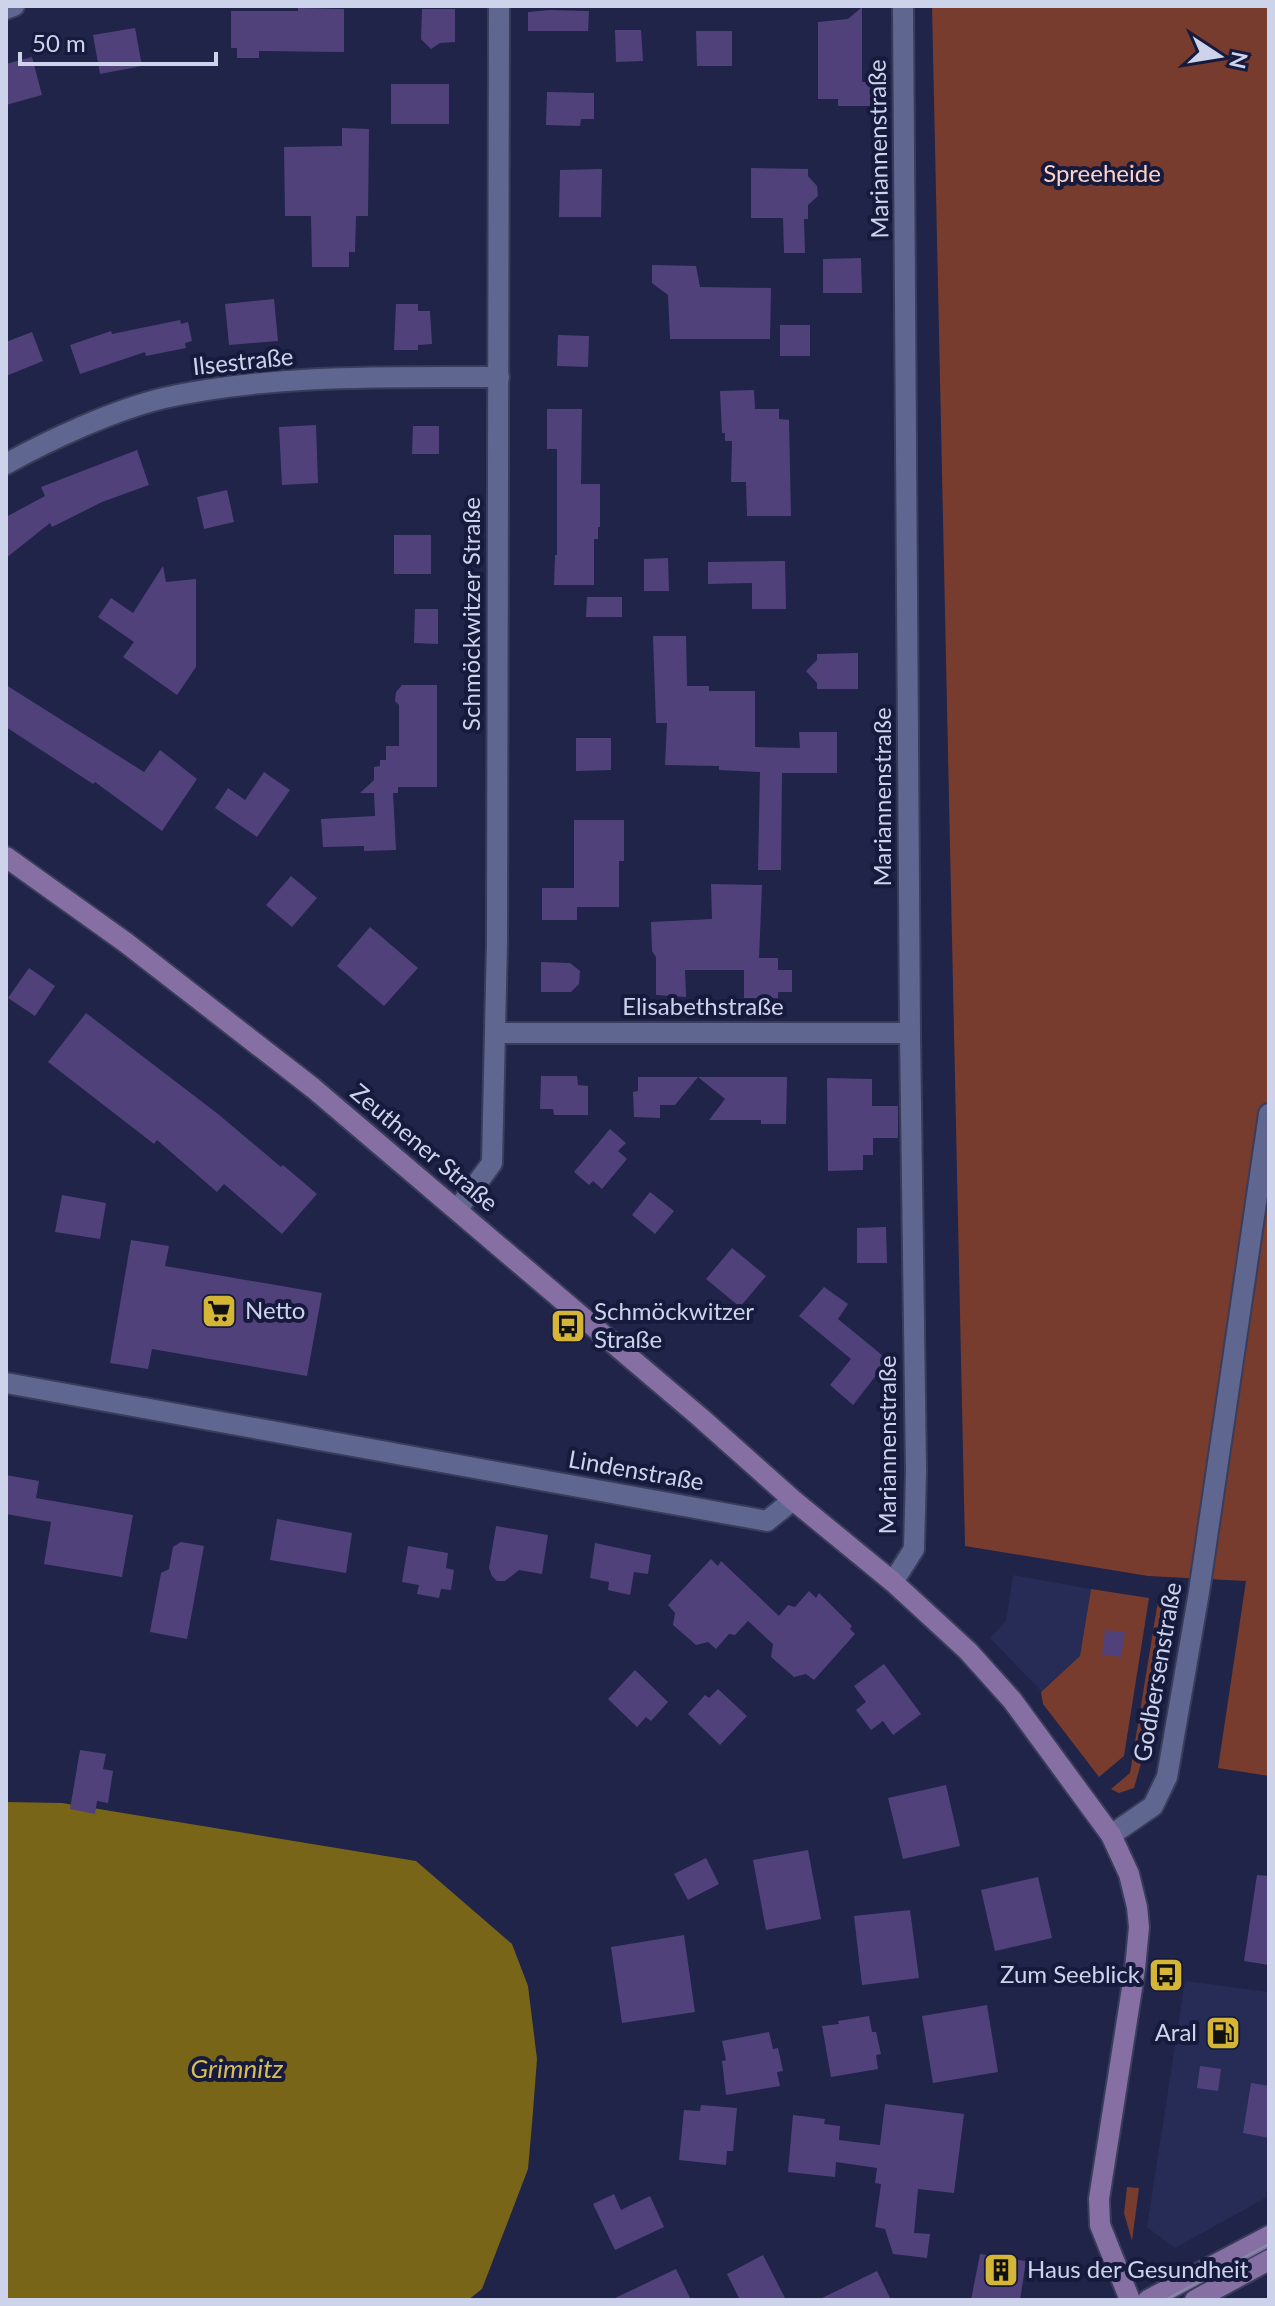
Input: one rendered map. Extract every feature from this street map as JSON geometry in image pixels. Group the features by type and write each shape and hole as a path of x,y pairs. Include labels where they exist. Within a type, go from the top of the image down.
{"main road":[{"name":"Zeuthener Straße","path":"6,857 222,1016 313,1088 793,1500"},
{"path":"793,1500 893,1582 968,1651 1012,1700 1111,1835 1129,1874 1139,1927 1099,2199 1100,2225 1130,2300"},
{"path":"1148,2300 1269,2236"},
{"path":"1195,2300 1269,2260"}],"street":[{"path":"6,9 14,6"},
{"name":"Schmöckwitzer Straße","path":"457,1210 492,1163 496,1033 499,6"},
{"name":"Mariannenstraße","path":"893,1582 914,1549 916,1471 903,6"},
{"name":"Ilsestraße","path":"6,464 60,437 124,411 161,399 211,389 249,384 382,378 499,377"},
{"name":"Elisabethstraße","path":"496,1033 910,1033"},
{"name":"Godbersenstraße","path":"1111,1835 1153,1806 1167,1777 1199,1592 1269,1114"},
{"name":"Lindenstraße","path":"6,1383 767,1521 793,1500"}],"shaded area":[{"path":"1013,1575 1091,1589 1080,1656 1041,1691 990,1638 1006,1621"},
{"path":"1185,1981 1269,1992 1269,2196 1175,2248 1147,2227"}],"green space":[{"name":"Spreeheide","path":"932,6 1269,6 1269,1776 1218,1768 1246,1581 1148,1576 965,1546"},
{"path":"1091,1589 1149,1598 1124,1756 1099,1777 1043,1704 1041,1692 1080,1656"},
{"path":"1158,1601 1169,1603 1142,1760 1134,1788 1119,1793 1111,1789 1130,1773"},
{"path":"1127,2187 1139,2188 1132,2241 1124,2213"}],"water":[{"name":"Grimnitz","path":"6,1802 62,1803 416,1861 512,1944 528,1986 537,2059 532,2124 528,2169 482,2289 468,2300 6,2300"}],"building":[{"path":"862,7 862,82 874,82 874,106 838,106 838,99 818,99 818,22 848,19"},
{"path":"298,8 344,9 344,52 259,51 259,58 237,58 237,48 231,48 231,11 298,11"},
{"path":"422,9 455,9 455,42 440,43 431,49 421,39"},
{"path":"589,11 588,31 528,31 528,12"},
{"path":"135,28 142,66 100,74 93,35"},
{"path":"615,30 641,30 643,61 616,62"},
{"path":"696,31 732,31 732,66 697,66"},
{"path":"32,57 42,95 6,105 6,64"},
{"path":"391,84 449,84 449,124 391,124"},
{"path":"547,92 594,93 594,119 581,119 580,126 546,125"},
{"path":"342,128 369,129 368,216 356,216 355,252 349,252 349,267 312,267 311,216 285,216 284,147 342,146"},
{"path":"751,168 808,169 808,176 817,186 818,196 808,205 808,219 804,219 805,253 784,253 783,218 751,218"},
{"path":"602,169 601,217 559,217 560,170"},
{"path":"861,258 862,293 823,293 823,259"},
{"path":"652,265 696,266 700,287 771,288 770,339 670,339 668,295 652,283"},
{"path":"274,299 278,341 229,345 225,304"},
{"path":"396,304 418,304 418,311 430,311 432,344 418,345 418,350 394,350"},
{"path":"180,320 181,324 188,322 192,341 185,343 186,348 146,356 145,352 80,374 70,345 111,331 112,334"},
{"path":"780,325 810,325 810,356 780,356"},
{"path":"32,332 43,361 6,376 6,342"},
{"path":"558,335 589,336 588,367 557,366"},
{"path":"754,390 755,409 779,409 779,419 789,420 791,516 747,516 746,482 731,482 732,441 725,441 725,433 722,433 720,391"},
{"path":"547,409 582,409 581,484 600,484 600,527 598,539 594,539 594,585 554,585 557,449 547,449"},
{"path":"316,425 318,483 282,485 279,427"},
{"path":"413,426 439,426 439,454 412,454"},
{"path":"137,450 149,485 102,502 52,527 50,523 6,558 6,517 45,496 41,487"},
{"path":"227,490 234,522 204,529 197,497"},
{"path":"394,535 431,535 431,574 394,574"},
{"path":"668,558 669,591 644,591 644,559"},
{"path":"785,561 786,609 752,609 752,583 708,584 708,562"},
{"path":"163,566 166,582 196,579 196,667 177,695 123,657 134,642 98,617 111,598 133,613"},
{"path":"587,597 622,597 622,617 586,617"},
{"path":"415,609 438,609 438,644 414,643"},
{"path":"653,636 686,636 687,686 709,686 709,691 755,691 755,747 800,748 799,732 837,732 837,773 782,773 781,870 758,870 760,772 719,770 719,766 665,765 667,723 656,723"},
{"path":"858,653 858,689 817,689 817,683 806,671 817,660 817,654"},
{"path":"6,685 144,772 160,750 197,779 162,831 95,782 93,784 6,727"},
{"path":"402,685 437,685 437,787 398,787 398,793 393,793 396,850 364,851 364,846 323,847 321,819 375,816 374,793 360,793 374,780 374,767 380,766 380,760 386,760 386,746 399,746 399,705 395,701 396,692"},
{"path":"576,738 611,738 611,770 576,771"},
{"path":"264,772 290,790 257,837 215,808 228,788 245,800"},
{"path":"574,820 624,820 624,861 619,861 619,907 577,907 577,920 542,920 542,888 574,888"},
{"path":"291,876 317,898 292,927 266,905"},
{"path":"711,884 762,885 759,958 778,958 778,970 792,970 792,992 778,992 778,998 744,998 744,970 685,970 686,997 656,995 656,957 652,951 651,922 712,919"},
{"path":"370,927 418,968 384,1006 337,966"},
{"path":"541,962 570,963 580,971 579,984 571,992 541,992"},
{"path":"29,968 55,986 35,1016 8,998"},
{"path":"86,1013 317,1194 282,1234 224,1184 217,1192 157,1140 154,1144 48,1062"},
{"path":"541,1076 577,1076 578,1085 588,1086 588,1115 554,1115 553,1109 540,1109"},
{"path":"638,1077 698,1077 675,1105 660,1105 660,1118 634,1117 633,1092 638,1091"},
{"path":"698,1077 787,1077 786,1124 761,1124 761,1120 709,1120 725,1099"},
{"path":"827,1078 872,1079 872,1106 898,1106 898,1138 873,1138 873,1155 863,1155 863,1170 828,1171"},
{"path":"610,1129 626,1143 618,1151 627,1159 602,1189 593,1181 589,1185 574,1172"},
{"path":"650,1192 674,1211 655,1234 632,1215"},
{"path":"62,1195 106,1203 100,1239 55,1232"},
{"path":"886,1227 887,1263 857,1263 857,1228"},
{"name":"Netto","path":"131,1240 169,1246 165,1266 322,1293 307,1376 152,1349 148,1369 110,1363"},
{"path":"732,1248 766,1276 740,1307 706,1279"},
{"path":"824,1287 848,1304 838,1319 888,1360 853,1405 830,1385 851,1359 799,1316"},
{"path":"6,1475 39,1481 36,1498 133,1515 122,1577 44,1564 51,1522 6,1514"},
{"path":"277,1519 352,1533 346,1573 270,1560"},
{"path":"496,1526 548,1535 542,1574 519,1570 505,1581 497,1581 492,1576 489,1568"},
{"path":"181,1542 204,1546 187,1639 150,1632 161,1573 169,1569 173,1547"},
{"path":"595,1543 651,1555 648,1574 634,1572 630,1595 608,1590 609,1582 590,1578"},
{"path":"408,1546 448,1553 446,1568 454,1570 451,1590 441,1589 439,1598 417,1594 419,1585 402,1582"},
{"path":"711,1559 718,1566 721,1561 779,1616 788,1605 795,1607 809,1591 816,1598 819,1593 852,1626 850,1629 855,1634 814,1680 806,1674 794,1677 771,1657 773,1644 748,1621 735,1635 729,1634 716,1649 708,1642 696,1645 673,1625 675,1613 668,1605"},
{"path":"1105,1630 1125,1632 1121,1657 1102,1655"},
{"path":"884,1664 921,1714 893,1735 883,1721 871,1730 856,1710 866,1702 854,1686"},
{"path":"635,1670 668,1702 651,1721 646,1717 637,1727 608,1699"},
{"path":"718,1689 747,1716 720,1745 688,1714 705,1695 709,1698"},
{"path":"80,1750 106,1754 103,1769 113,1771 108,1803 97,1801 95,1814 70,1809"},
{"path":"946,1785 960,1846 903,1859 888,1798"},
{"path":"808,1850 821,1919 766,1930 753,1860"},
{"path":"706,1858 719,1884 688,1900 674,1874"},
{"path":"1257,1875 1269,1876 1269,1965 1244,1961"},
{"path":"1038,1877 1052,1938 995,1951 981,1890"},
{"path":"910,1910 919,1978 862,1985 854,1916"},
{"path":"684,1935 695,2012 622,2023 611,1947"},
{"path":"987,2005 998,2072 933,2083 922,2016"},
{"path":"869,2016 881,2054 876,2055 878,2069 831,2077 822,2026"},
{"path":"769,2032 773,2049 778,2048 783,2071 777,2072 780,2086 726,2095 722,2061 726,2060 722,2041"},
{"path":"1200,2066 1221,2069 1218,2091 1197,2088"},
{"path":"1251,2083 1269,2086 1269,2138 1243,2133"},
{"path":"885,2104 964,2114 954,2193 918,2189 914,2233 930,2234 927,2258 893,2254 885,2229 875,2227 881,2184 875,2183 877,2168 836,2162 835,2177 788,2172 793,2115 825,2119 824,2124 840,2126 839,2140 880,2145"},
{"path":"701,2105 737,2108 733,2151 727,2151 726,2165 679,2160 684,2110 700,2111"},
{"path":"614,2194 621,2210 650,2196 664,2227 615,2250 593,2204"},
{"name":"Haus der Gesundheit","path":"980,2254 1026,2261 1020,2300 971,2300"},
{"path":"763,2255 786,2300 740,2300 727,2274"},
{"path":"676,2269 691,2300 611,2300"},
{"path":"877,2271 891,2300 818,2300"}],"tram line":[{"path":"1165,2300 1269,2244"}],"place":[{"name":"Netto","path":"219,1311"},
{"name":"Schmöckwitzer Straße","path":"568,1326"},
{"name":"Zum Seeblick","path":"1166,1975"},
{"name":"Aral","path":"1223,2033"},
{"name":"Haus der Gesundheit","path":"1001,2270"}]}
